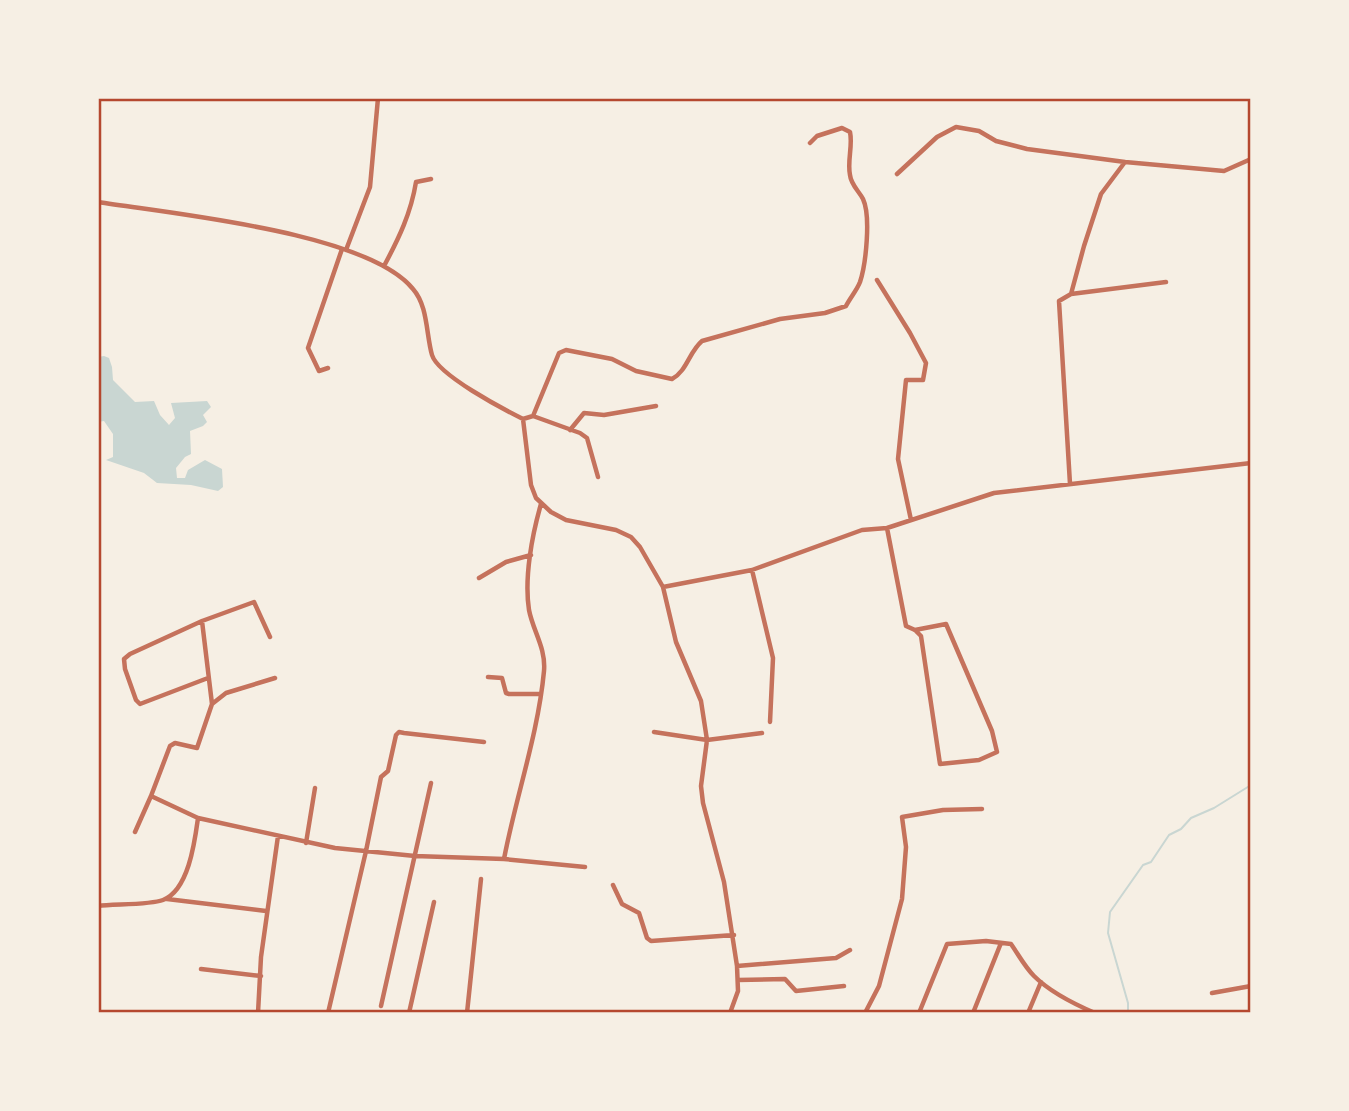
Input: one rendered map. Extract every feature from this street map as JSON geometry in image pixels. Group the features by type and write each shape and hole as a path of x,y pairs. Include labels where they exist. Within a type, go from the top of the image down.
{"street":[{"path":"328,368 319,371 308,348 370,187 374,119 378,98"},
{"path":"897,174 937,137 956,127 979,131 996,141 1027,149 1125,162 1224,171 1251,159"},
{"path":"533,416 559,353 566,350 612,359 636,371 672,379 681,374 693,349 702,341 780,319 825,313 846,306 860,282 866,244 863,200 849,174 852,141 850,132 842,128 817,136 810,143"},
{"path":"1071,294 1101,194 1125,162"},
{"path":"384,266 404,230 416,182 430,179"},
{"path":"98,202 297,235 344,249 384,266 413,289 421,302 434,360 447,373 499,407 523,419 533,416 587,438 598,477"},
{"path":"877,280 926,363 923,380 906,380 898,459 911,520"},
{"path":"1070,484 1059,301 1071,294 1166,282"},
{"path":"570,430 584,413 604,415 656,406"},
{"path":"523,419 531,485 536,498 566,520 606,527 631,537 640,547 663,587 676,642 701,701 707,740 701,786 703,803 724,882 737,966 738,990 730,1013"},
{"path":"663,587 752,570 862,530 887,528 994,492 1251,463"},
{"path":"504,859 541,694 545,661 527,596 536,522 541,504"},
{"path":"887,528 906,625 921,636 940,764 979,760 997,752 992,731 946,624 915,630"},
{"path":"479,578 506,562 532,555"},
{"path":"752,570 774,658 770,722"},
{"path":"208,678 140,704 136,700 124,659 202,621 254,602 270,637"},
{"path":"135,832 170,746 175,743 197,748 212,704 202,621"},
{"path":"488,677 502,678 506,693 509,694 541,694"},
{"path":"212,704 226,693 275,678"},
{"path":"328,1013 366,851 380,777 388,771 393,741 399,732 484,742"},
{"path":"654,732 707,740 762,733"},
{"path":"381,1006 431,783"},
{"path":"306,843 315,788"},
{"path":"151,796 198,818 306,843 415,856 504,859 585,867"},
{"path":"865,1013 879,986 902,898 906,847 902,817 943,810 982,809"},
{"path":"166,899 176,888 190,863 195,847 198,818"},
{"path":"258,1013 267,911 278,836"},
{"path":"467,1013 481,879"},
{"path":"613,886 622,904 636,909 639,913 647,938 651,941 734,935"},
{"path":"98,905 166,899 267,911"},
{"path":"409,1013 434,902"},
{"path":"919,1013 947,944 986,941 1011,944 1032,974 1041,982 1095,1013"},
{"path":"973,1013 1002,943"},
{"path":"737,966 836,958 850,950"},
{"path":"201,969 261,976"},
{"path":"738,979 785,979 796,991 844,986"},
{"path":"1028,1013 1041,982"},
{"path":"1212,993 1251,986"}],"shaded area":[{"path":"98,357 109,358 113,380 135,402 154,401 160,415 169,425 175,418 171,403 207,401 211,407 203,415 207,422 190,431 191,454 176,468 177,478 185,478 188,470 205,460 222,469 223,487 218,491 191,485 157,483 144,473 106,460 113,457 113,434 104,421 98,422"}],"waterway":[{"path":"1128,1013 1128,1003 1108,933 1110,912 1143,865 1151,862 1169,835 1181,829 1191,818 1214,808 1251,785"}]}
